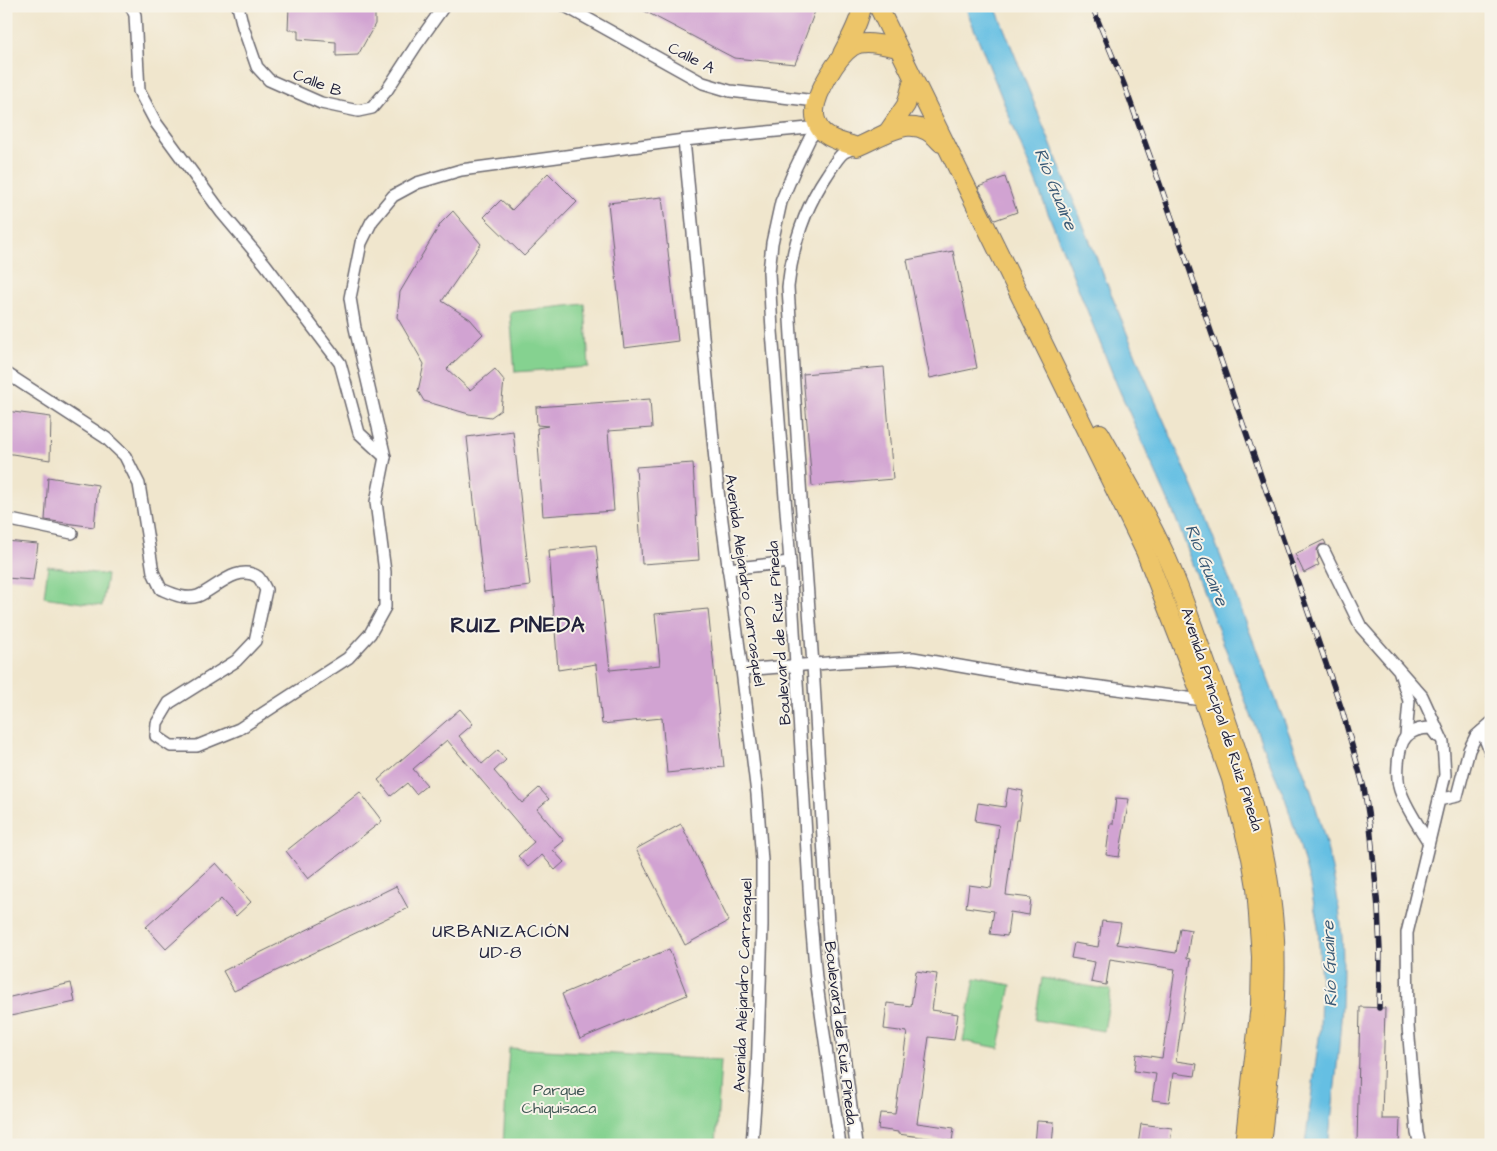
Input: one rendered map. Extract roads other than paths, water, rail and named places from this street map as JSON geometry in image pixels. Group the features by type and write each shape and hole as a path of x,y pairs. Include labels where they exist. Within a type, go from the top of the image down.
{"main road":[{"path":"862,6 850,39 816,102 815,112 818,127 826,135 857,147 887,133 906,105 913,80 878,6"},
{"path":"838,60 858,44 882,44 897,48"},
{"name":"Avenida Principal de Ruiz Pineda","path":"913,80 1145,551 1211,698 1258,822 1274,915 1274,1004 1261,1145"},
{"name":"Avenida Principal de Ruiz Pineda","path":"887,133 904,127 919,127 933,133 951,155"},
{"name":"Avenida Principal de Ruiz Pineda","path":"1211,698 1240,811 1256,887 1261,957 1260,1005 1244,1145"}],"street":[{"path":"131,6 134,16 139,91 156,123 222,213 277,280 340,363 359,433 385,458"},
{"name":"Calle B","path":"238,6 257,67 269,80 321,103 358,111 372,108 387,90 444,6"},
{"name":"Calle A","path":"565,6 704,83 730,91 816,102"},
{"path":"6,373 106,438 125,456 139,484 153,572 161,589 180,597 197,596 233,576 246,573 258,578 266,590 255,641 236,661 169,703 157,723 156,736 171,746 197,746 239,729 348,658 370,634 386,607 385,572 376,502 385,458 355,328 350,298 360,244 372,221 393,196 417,183 460,170 684,140 818,127"},
{"name":"Boulevard de Ruiz Pineda","path":"818,127 810,138 794,170 781,202 772,243 769,272 790,562 816,978 840,1145"},
{"name":"Avenida Alejandro Carrasquel","path":"684,140 709,412 757,794 762,861 757,1076 752,1145"},
{"name":"Boulevard de Ruiz Pineda","path":"856,1145 829,942 788,287 790,265 796,242 812,200 844,152 857,147"},
{"path":"6,519 72,533"},
{"path":"1324,552 1361,627 1422,696 1442,742 1445,775 1407,934 1408,1026 1417,1133 1420,1145"},
{"path":"728,569 790,562"},
{"path":"742,670 912,658 1033,678 1211,698"},
{"path":"1399,669 1409,701 1406,736 1398,768 1399,789 1428,841"},
{"path":"1440,793 1443,799 1458,796 1469,750 1476,736 1491,723"},
{"path":"1406,736 1421,728 1431,728 1442,742"},
{"path":"1482,731 1491,754"}],"water":[{"name":"Río Guaire","path":"965,6 995,6 1143,373 1200,503 1310,788 1332,868 1342,939 1342,1005 1328,1145 1305,1145 1320,1030 1321,985 1318,926 1310,884 1285,798 1265,752 1174,514 1117,385"}],"railway":[{"path":"1092,6 1124,84 1161,187 1342,710 1364,788 1370,825 1378,908 1380,951 1379,1008"}],"district":[{"name":"RUIZ PINEDA","path":"518,625"},
{"name":"URBANIZACIÓN UD-8","path":"501,941"}],"park label":[{"name":"Parque Chiquisaca","path":"559,1098"}]}
